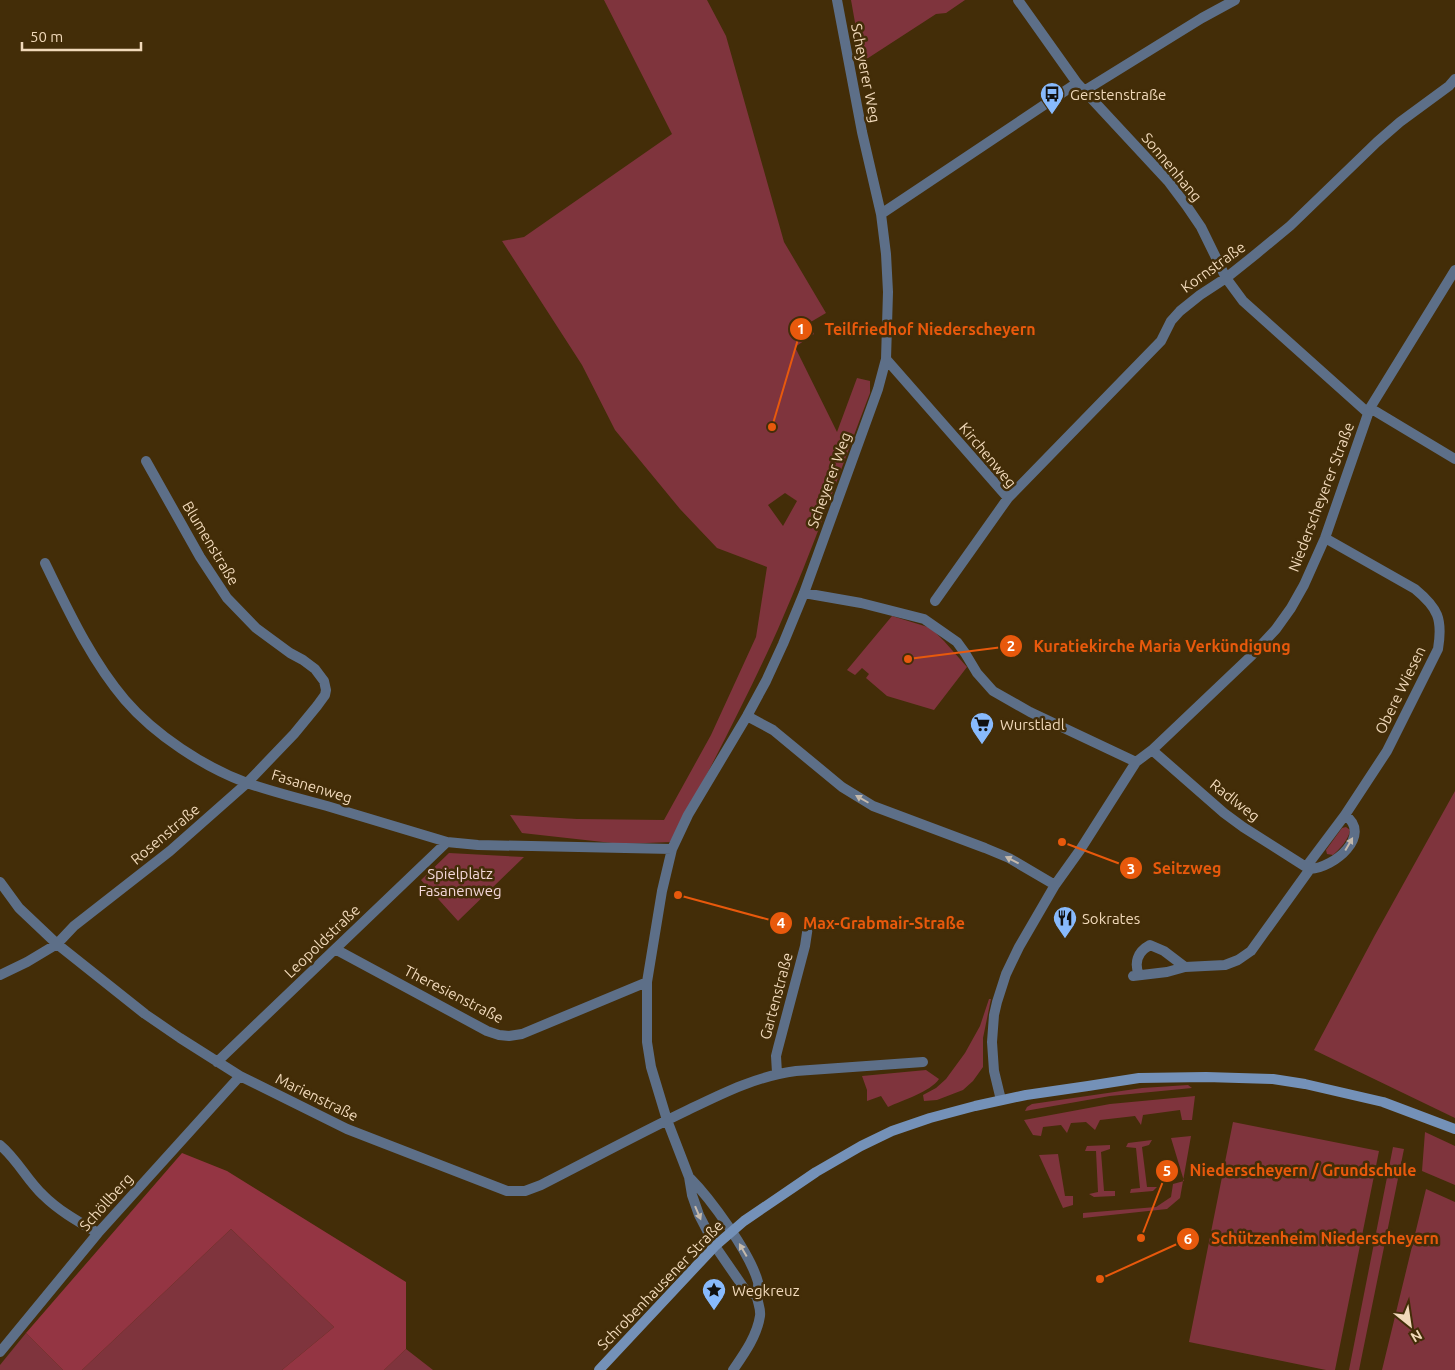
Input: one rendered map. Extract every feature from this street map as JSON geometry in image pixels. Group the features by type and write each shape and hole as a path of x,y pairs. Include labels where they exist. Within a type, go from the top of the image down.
{"main road":[{"name":"Schrobenhausener Straße","path":"599,1370 715,1246 732,1232 816,1172 861,1146 892,1131 930,1118 1026,1095 1139,1078 1206,1077 1273,1079 1305,1084 1383,1102 1455,1129"}],"street":[{"name":"Sonnenhang","path":"1018,0 1080,87 1168,181 1186,204 1201,227 1226,278 1243,301 1369,410 1455,459"},
{"path":"881,214 1080,87 1236,0"},
{"name":"Scheyerer Weg","path":"689,1177 667,1120 651,1067 647,1042 646,982 662,891 672,850 688,815 747,716 766,680 804,593 878,389 886,359 888,292 881,214 862,132 836,1"},
{"name":"Kornstraße","path":"1008,498 1160,341 1171,321 1180,312 1200,294 1226,278 1290,226 1376,142 1449,86 1455,79"},
{"name":"Niederscheyerer Straße","path":"1001,1100 995,1078 992,1049 994,1014 1006,974 1019,947 1055,885 1080,850 1136,762 1152,750 1252,655 1276,629 1291,608 1304,585 1324,538 1369,410 1455,270"},
{"name":"Kirchenweg","path":"886,359 1008,498 935,601"},
{"name":"Blumenstraße","path":"146,461 200,557 227,598 256,628 315,669 324,681 326,690"},
{"name":"Obere Wiesen","path":"1184,967 1164,951 1150,946 1142,949 1138,958 1136,976 1167,972 1184,967 1225,965 1238,960 1251,951 1346,815 1387,751 1438,649 1441,633 1439,619 1434,608 1415,589 1324,538"},
{"name":"Fasanenweg","path":"45,563 76,625 103,669 126,701 154,728 176,744 204,762 246,783 447,842 478,845 672,850"},
{"path":"804,593 861,603 924,619 957,642 977,673 992,691 1030,712 1136,762"},
{"name":"Rosenstraße","path":"0,975 57,944 74,926 170,851 246,783 294,734 317,706 326,690"},
{"path":"747,716 774,730 842,787 873,806 1009,858 1055,885"},
{"name":"Radlweg","path":"1152,750 1224,813 1308,868"},
{"path":"1308,868 1329,864 1346,850 1355,829 1354,823 1346,815"},
{"name":"Leopoldstraße","path":"217,1062 447,842"},
{"name":"Marienstraße","path":"0,882 19,908 57,944 145,1014 217,1062 240,1076 347,1129 507,1192 525,1191 541,1185 667,1120"},
{"name":"Gartenstraße","path":"778,1073 776,1056 805,946 808,926"},
{"name":"Theresienstraße","path":"335,949 488,1031 499,1035 522,1034 646,982"},
{"path":"667,1120 747,1083 778,1073 796,1070 923,1062"},
{"name":"Schöllberg","path":"0,1352 98,1233 240,1076"},
{"path":"0,1145 9,1152 25,1175 44,1196 73,1218 98,1233"},
{"path":"689,1177 702,1189 732,1232 759,1285 757,1296 761,1310 754,1337 733,1370"},
{"path":"689,1177 692,1195 699,1215 715,1246 746,1291 757,1296"}],"green space":[{"path":"604,0 707,0 726,36 784,242 826,313 809,323 814,334 795,347 837,432 857,378 870,381 870,393 814,541 778,629 740,709 672,842 621,844 522,833 510,815 577,819 664,820 711,735 756,637 767,567 717,548 680,509 615,430 582,365 502,241 524,237 672,134","holes":["785,493 797,501 783,526 768,505"]},
{"path":"851,0 965,0 946,13 936,14 862,62"},
{"path":"892,616 931,628 967,667 934,710 887,696 866,678 869,674 862,668 855,675 847,670"},
{"path":"1455,791 1455,1118 1314,1050"},
{"path":"1346,827 1350,830 1344,844 1333,855 1327,854 1326,850 1342,828"},
{"name":"Spielplatz Fasanenweg","path":"449,853 524,857 458,921 421,880"},
{"path":"989,999 991,999 983,1038 983,1067 973,1081 963,1090 937,1100 924,1101 923,1095 936,1088 946,1079 965,1053 980,1026"},
{"path":"926,1070 939,1079 923,1092 888,1107 881,1096 867,1101 867,1090 862,1076"},
{"path":"1188,1085 1192,1088 1110,1096 1025,1111 1032,1104 1142,1088"},
{"path":"1195,1096 1192,1120 1182,1120 1180,1110 1143,1115 1141,1125 1135,1116 1100,1120 1095,1130 1086,1122 1071,1123 1067,1133 1061,1125 1043,1127 1041,1136 1033,1135 1024,1120 1110,1104"},
{"path":"1233,1122 1379,1151 1335,1370 1326,1370 1189,1342"},
{"path":"1425,1132 1455,1146 1455,1185 1422,1171"},
{"path":"1191,1136 1183,1179 1171,1138"},
{"path":"1152,1140 1149,1145 1142,1147 1147,1187 1157,1187 1153,1191 1130,1193 1131,1189 1140,1188 1136,1148 1126,1147 1128,1143"},
{"path":"1110,1145 1110,1149 1101,1152 1104,1191 1115,1191 1115,1196 1094,1197 1089,1194 1098,1192 1096,1151 1085,1151 1087,1146"},
{"path":"1393,1147 1404,1149 1359,1370 1349,1370"},
{"path":"1058,1154 1065,1196 1073,1196 1073,1205 1063,1208 1039,1155"},
{"path":"1183,1181 1180,1198 1167,1209 1083,1218 1083,1213 1156,1207 1171,1197 1173,1184"},
{"path":"1426,1189 1455,1202 1455,1370 1382,1370"},
{"path":"231,1229 334,1327 282,1370 82,1370"},
{"path":"26,1333 63,1370 0,1370 0,1365"},
{"path":"406,1349 433,1370 384,1370"}],"shaded area":[{"path":"182,1153 227,1171 406,1282 406,1349 384,1370 282,1370 334,1327 231,1229 82,1370 63,1370 26,1333"}],"place":[{"name":"Gerstenstraße","path":"1052,115"},
{"name":"Teilfriedhof Niederscheyern","path":"772,427"},
{"name":"Kuratiekirche Maria Verkündigung","path":"908,659"},
{"name":"Wurstladl","path":"982,745"},
{"name":"Seitzweg","path":"1062,842"},
{"name":"Max-Grabmair-Straße","path":"678,895"},
{"name":"Sokrates","path":"1065,939"},
{"name":"Niederscheyern / Grundschule","path":"1141,1238"},
{"name":"Schützenheim Niederscheyern","path":"1100,1279"},
{"name":"Wegkreuz","path":"714,1311"}]}
